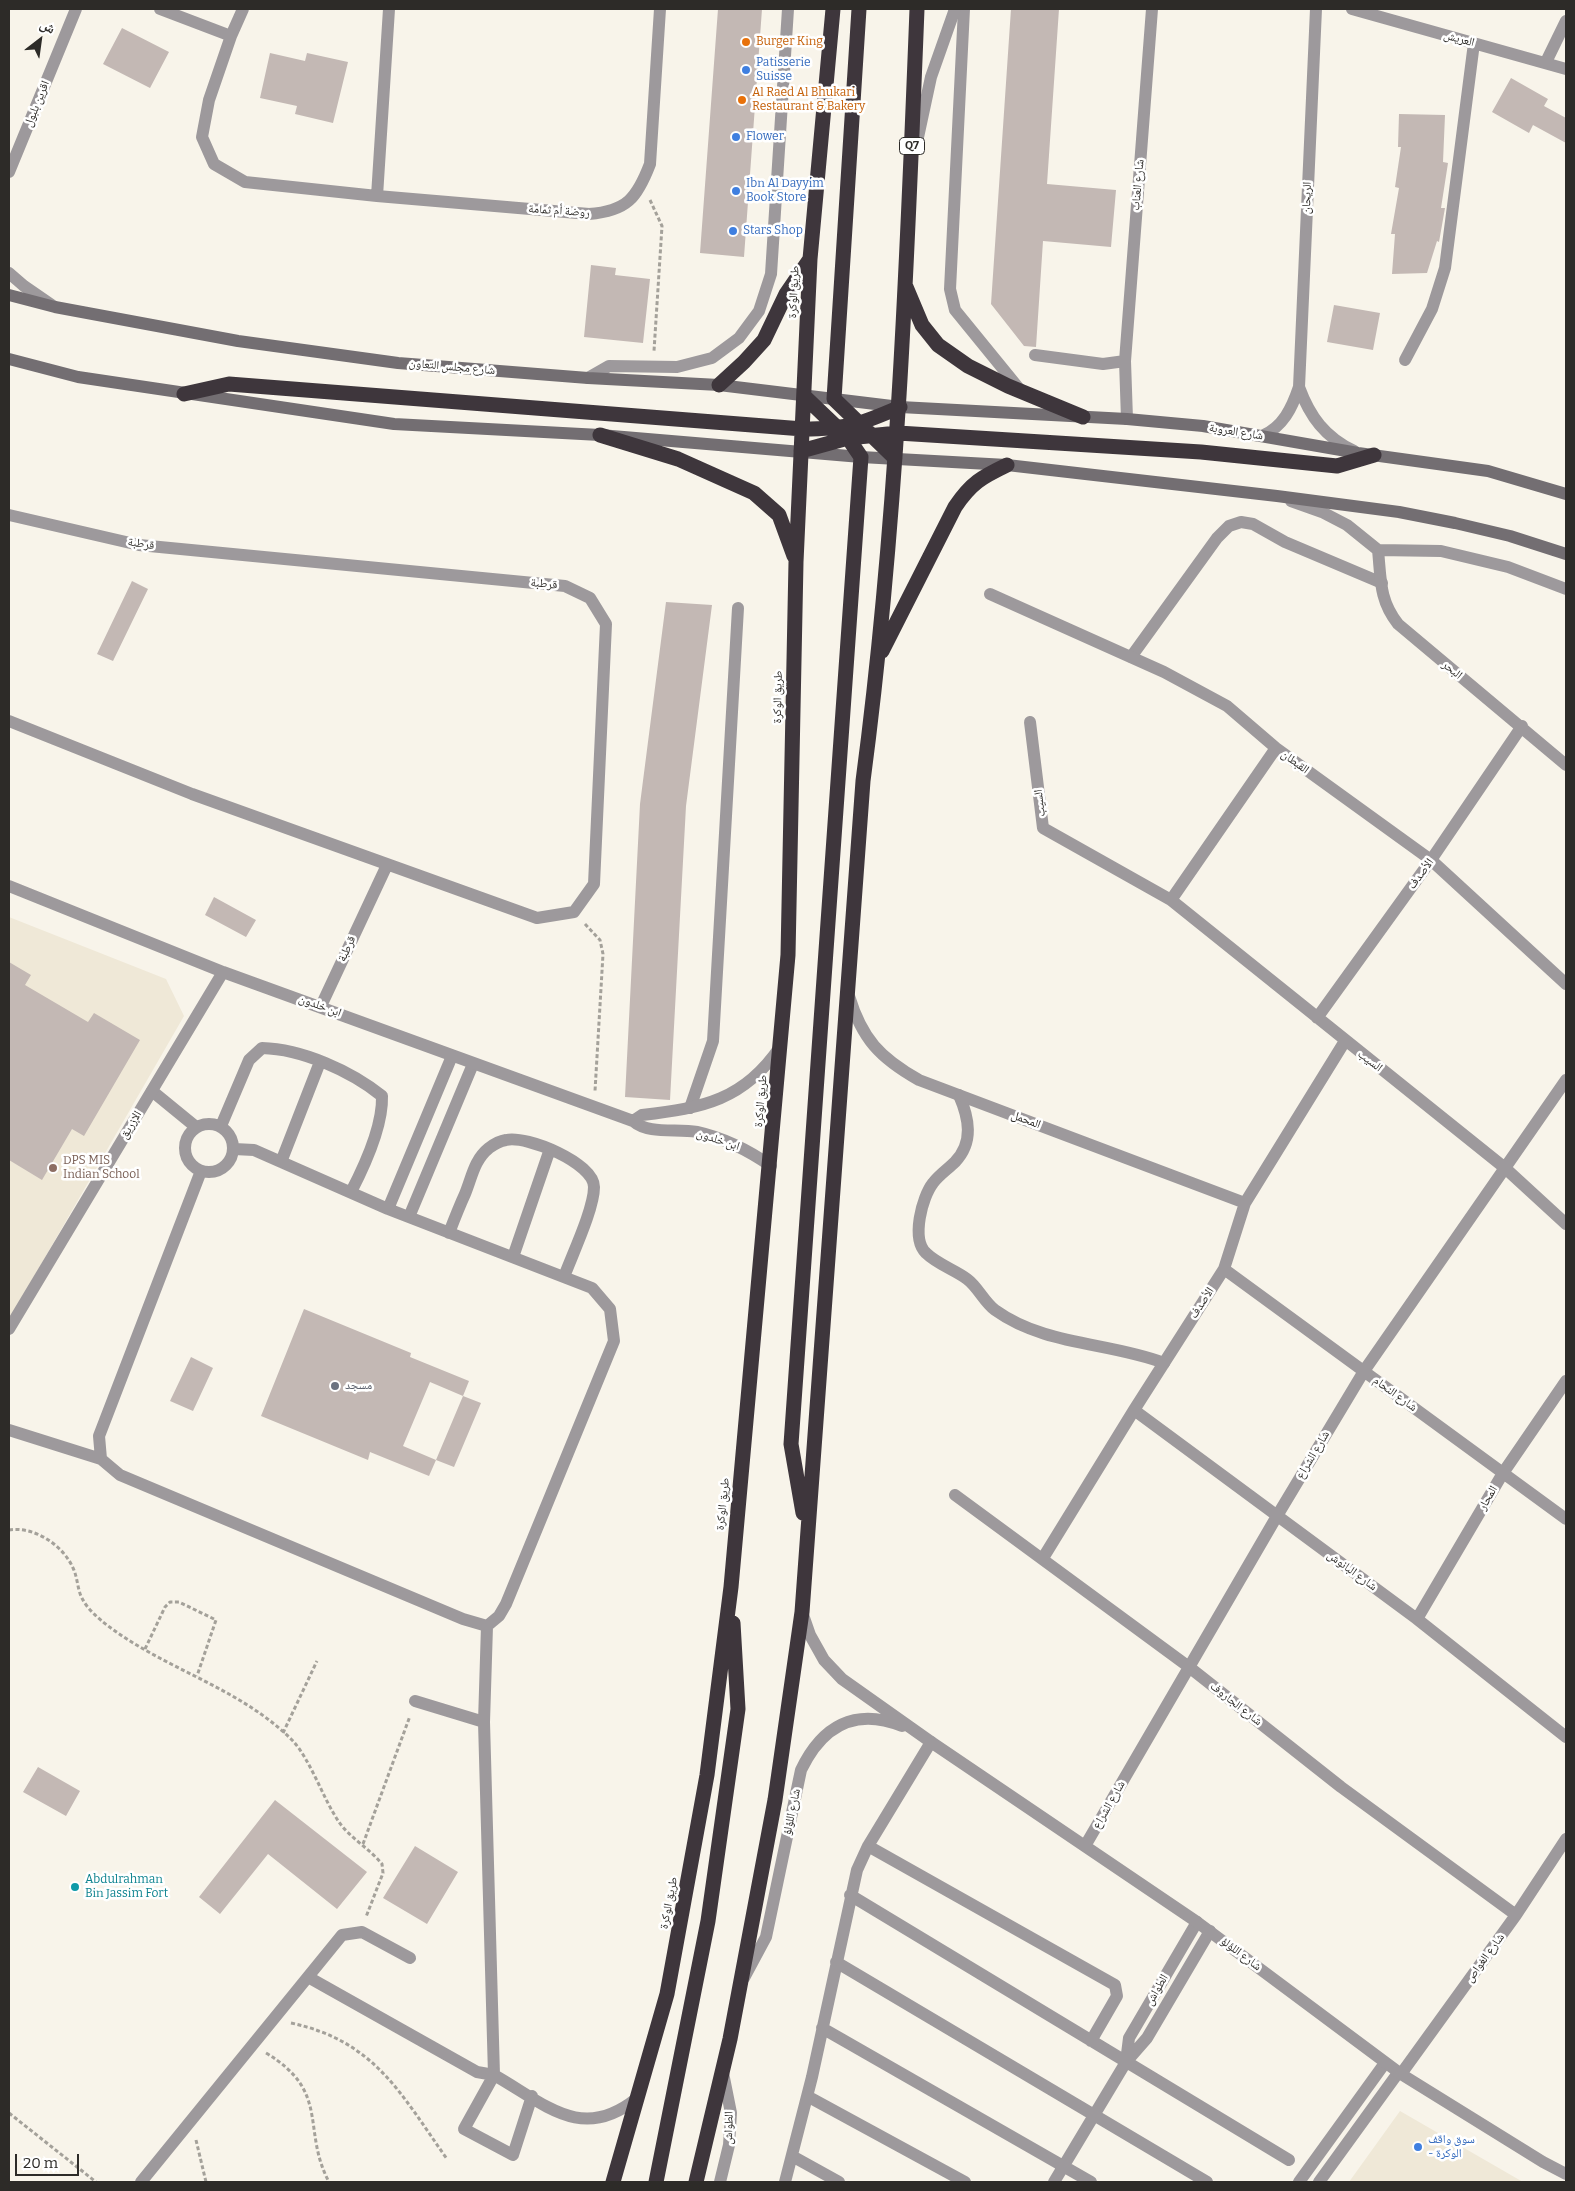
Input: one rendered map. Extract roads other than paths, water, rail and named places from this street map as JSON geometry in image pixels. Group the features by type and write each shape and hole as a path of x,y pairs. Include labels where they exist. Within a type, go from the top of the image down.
{"highway":[{"name":"طريق الوكرة","path":"613,2182 667,1994 707,1775 731,1587 771,1166 788,955 796,562 810,259 833,9"},
{"path":"859,9 834,399 895,458"},
{"name":"Q7","path":"900,407 918,9"},
{"path":"719,385 764,340 786,294 810,259"},
{"path":"905,284 922,325 938,345 968,366 1022,393 1084,418"},
{"path":"184,394 229,384 803,429 844,434"},
{"path":"804,396 844,434 860,457 791,1444 807,1538"},
{"path":"866,430 900,407"},
{"path":"696,2182 723,2073 775,1800 802,1612 863,782 879,657 900,407"},
{"path":"801,451 844,434 866,430 1201,452 1337,466 1374,455"},
{"path":"600,435 678,459 754,493 779,515 796,562"},
{"path":"879,657 955,507 966,491 980,477 1007,465"},
{"path":"656,2182 708,1921 738,1709 731,1587"}],"main road":[{"name":"شارع مجلس التعاون","path":"9,295 55,307 238,341 389,362 588,378 719,385 900,407"},
{"path":"9,359 78,377 394,424 600,435 860,457 1007,465 1277,496 1399,512 1446,521 1510,536 1566,554"},
{"name":"شارع العروبة","path":"900,407 1127,419 1203,426 1358,453 1488,471 1566,494"}],"street":[{"name":"اقرين بلبول","path":"9,172 76,9"},
{"path":"160,9 231,36"},
{"name":"روضة أم ثمامة","path":"243,9 231,36 209,100 202,137 214,164 245,182 377,196 589,214 608,212 627,203 641,188 650,164 660,9"},
{"path":"377,196 389,9"},
{"name":"طريق الوكرة","path":"588,378 608,366 677,367 712,358 739,338 759,311 771,274 788,9"},
{"path":"911,169 932,77 955,9"},
{"path":"964,9 950,290 955,310 1022,393"},
{"name":"شارع العناب","path":"1127,419 1125,361 1152,9"},
{"name":"الريحان","path":"1262,436 1274,431 1285,418 1299,387 1316,9"},
{"name":"العريش","path":"1352,9 1389,14 1474,43 1566,69"},
{"path":"1546,62 1566,21"},
{"path":"1405,360 1432,309 1445,268 1474,43"},
{"path":"9,272 24,286 55,307"},
{"path":"1035,355 1103,364 1125,361"},
{"name":"الريحان","path":"1299,387 1307,408 1320,427 1337,443 1358,453"},
{"path":"1277,496 1322,512 1361,535 1378,550 1441,551 1508,567 1566,589"},
{"name":"قرطبة","path":"9,515 139,545 566,586 590,598 606,624 594,884 574,912 537,918 386,865 321,1006"},
{"path":"1131,657 1217,538 1230,526 1241,522 1252,524 1285,542 1382,583"},
{"name":"البحر","path":"1378,550 1387,610 1398,624 1432,654 1522,726 1566,765"},
{"name":"القبطان","path":"990,594 1131,657 1228,706 1276,748 1431,860 1566,984"},
{"path":"690,1108 713,1041 738,608"},
{"path":"9,721 192,794 386,865"},
{"name":"السيب","path":"1030,722 1043,828 1171,900 1505,1168 1566,1224"},
{"name":"الأصدف","path":"1317,1018 1431,860 1522,726"},
{"path":"1171,900 1276,748"},
{"name":"ابن خلدون","path":"9,886 223,972 321,1006 644,1127 695,1132 715,1137 754,1154 771,1166"},
{"name":"الإزريق","path":"9,1329 223,972"},
{"name":"المحمل","path":"847,991 856,1020 871,1045 893,1066 919,1080 1245,1203"},
{"name":"الأصدف","path":"1043,1558 1224,1269 1245,1203 1345,1041"},
{"path":"632,1121 642,1115 712,1103 733,1094 752,1081 768,1065 780,1046"},
{"path":"221,1126 248,1060 262,1048 277,1048 320,1062 373,1088 382,1096 383,1111 370,1153 351,1192"},
{"path":"388,1209 452,1056"},
{"path":"281,1162 320,1062"},
{"path":"409,1217 473,1064"},
{"name":"شارع الشراع","path":"1085,1846 1277,1516 1364,1371 1566,1080"},
{"path":"152,1090 196,1127"},
{"path":"959,1095 966,1111 969,1135 957,1160 935,1180 922,1200 919,1232 920,1243 925,1252 970,1281 994,1310 1028,1326 1050,1336 1137,1354 1164,1363"},
{"path":"208,1123 221,1126 231,1136 234,1149 229,1163 216,1172 201,1171 190,1163 185,1150 187,1137 196,1127 208,1123"},
{"path":"449,1233 480,1155 491,1146 506,1139 535,1144 550,1149 588,1174 594,1186 586,1216 564,1277"},
{"path":"234,1149 254,1150 388,1209 592,1288 610,1309 614,1341 506,1604 499,1616 487,1626 484,1722 494,2075 464,2129 513,2155 532,2096"},
{"path":"513,1258 550,1149"},
{"path":"101,1459 99,1436 201,1171"},
{"name":"شارع النحام","path":"1224,1269 1566,1519"},
{"name":"المحار","path":"1417,1619 1503,1473 1566,1381"},
{"name":"شارع البانوش","path":"1134,1410 1417,1619 1566,1737"},
{"path":"9,1430 101,1459 120,1475 463,1619 487,1626"},
{"name":"شارع الجاروف","path":"955,1494 1189,1667 1341,1787 1516,1915"},
{"name":"شارع اللؤلؤ","path":"802,1612 824,1660 842,1679 916,1732 1210,1931 1399,2074 1566,2174"},
{"path":"415,1701 484,1722"},
{"name":"شارع اللؤلؤ","path":"740,1986 766,1937 801,1770 811,1750 833,1729 846,1722 862,1718 877,1718 916,1732"},
{"path":"785,2182 807,2096 857,1870 868,1846 931,1742"},
{"name":"شارع الغواص","path":"1319,2182 1516,1915 1566,1839"},
{"path":"868,1846 1115,1985 1117,1996 1091,2041"},
{"path":"850,1895 1289,2160"},
{"name":"الطواش","path":"1126,2062 1129,2038 1197,1922"},
{"name":"الطواش","path":"1054,2182 1126,2062 1143,2045 1210,1931"},
{"path":"141,2182 342,1935 362,1932 410,1958"},
{"path":"836,1962 1207,2182"},
{"path":"308,1977 477,2072 494,2075 532,2096 554,2112 580,2119 596,2119 607,2116 636,2099"},
{"path":"822,2028 1091,2182"},
{"path":"1299,2182 1385,2063"},
{"name":"الطواش","path":"720,2182 729,2145 731,2113 723,2073"},
{"path":"807,2096 965,2182"},
{"path":"792,2156 839,2182"}],"place":[{"name":"Burger King","path":"746,42"},
{"name":"Patisserie Suisse","path":"746,70"},
{"name":"Al Raed Al Bhukari Restaurant & Bakery","path":"742,100"},
{"name":"Flower","path":"736,137"},
{"name":"Ibn Al Dayyim Book Store","path":"736,191"},
{"name":"Stars Shop","path":"733,231"},
{"name":"DPS MIS Indian School","path":"53,1168"},
{"name":"مسجد","path":"335,1386"},
{"name":"Abdulrahman Bin Jassim Fort","path":"75,1887"},
{"name":"سوق واقف - الوكرة","path":"1418,2147"}]}
